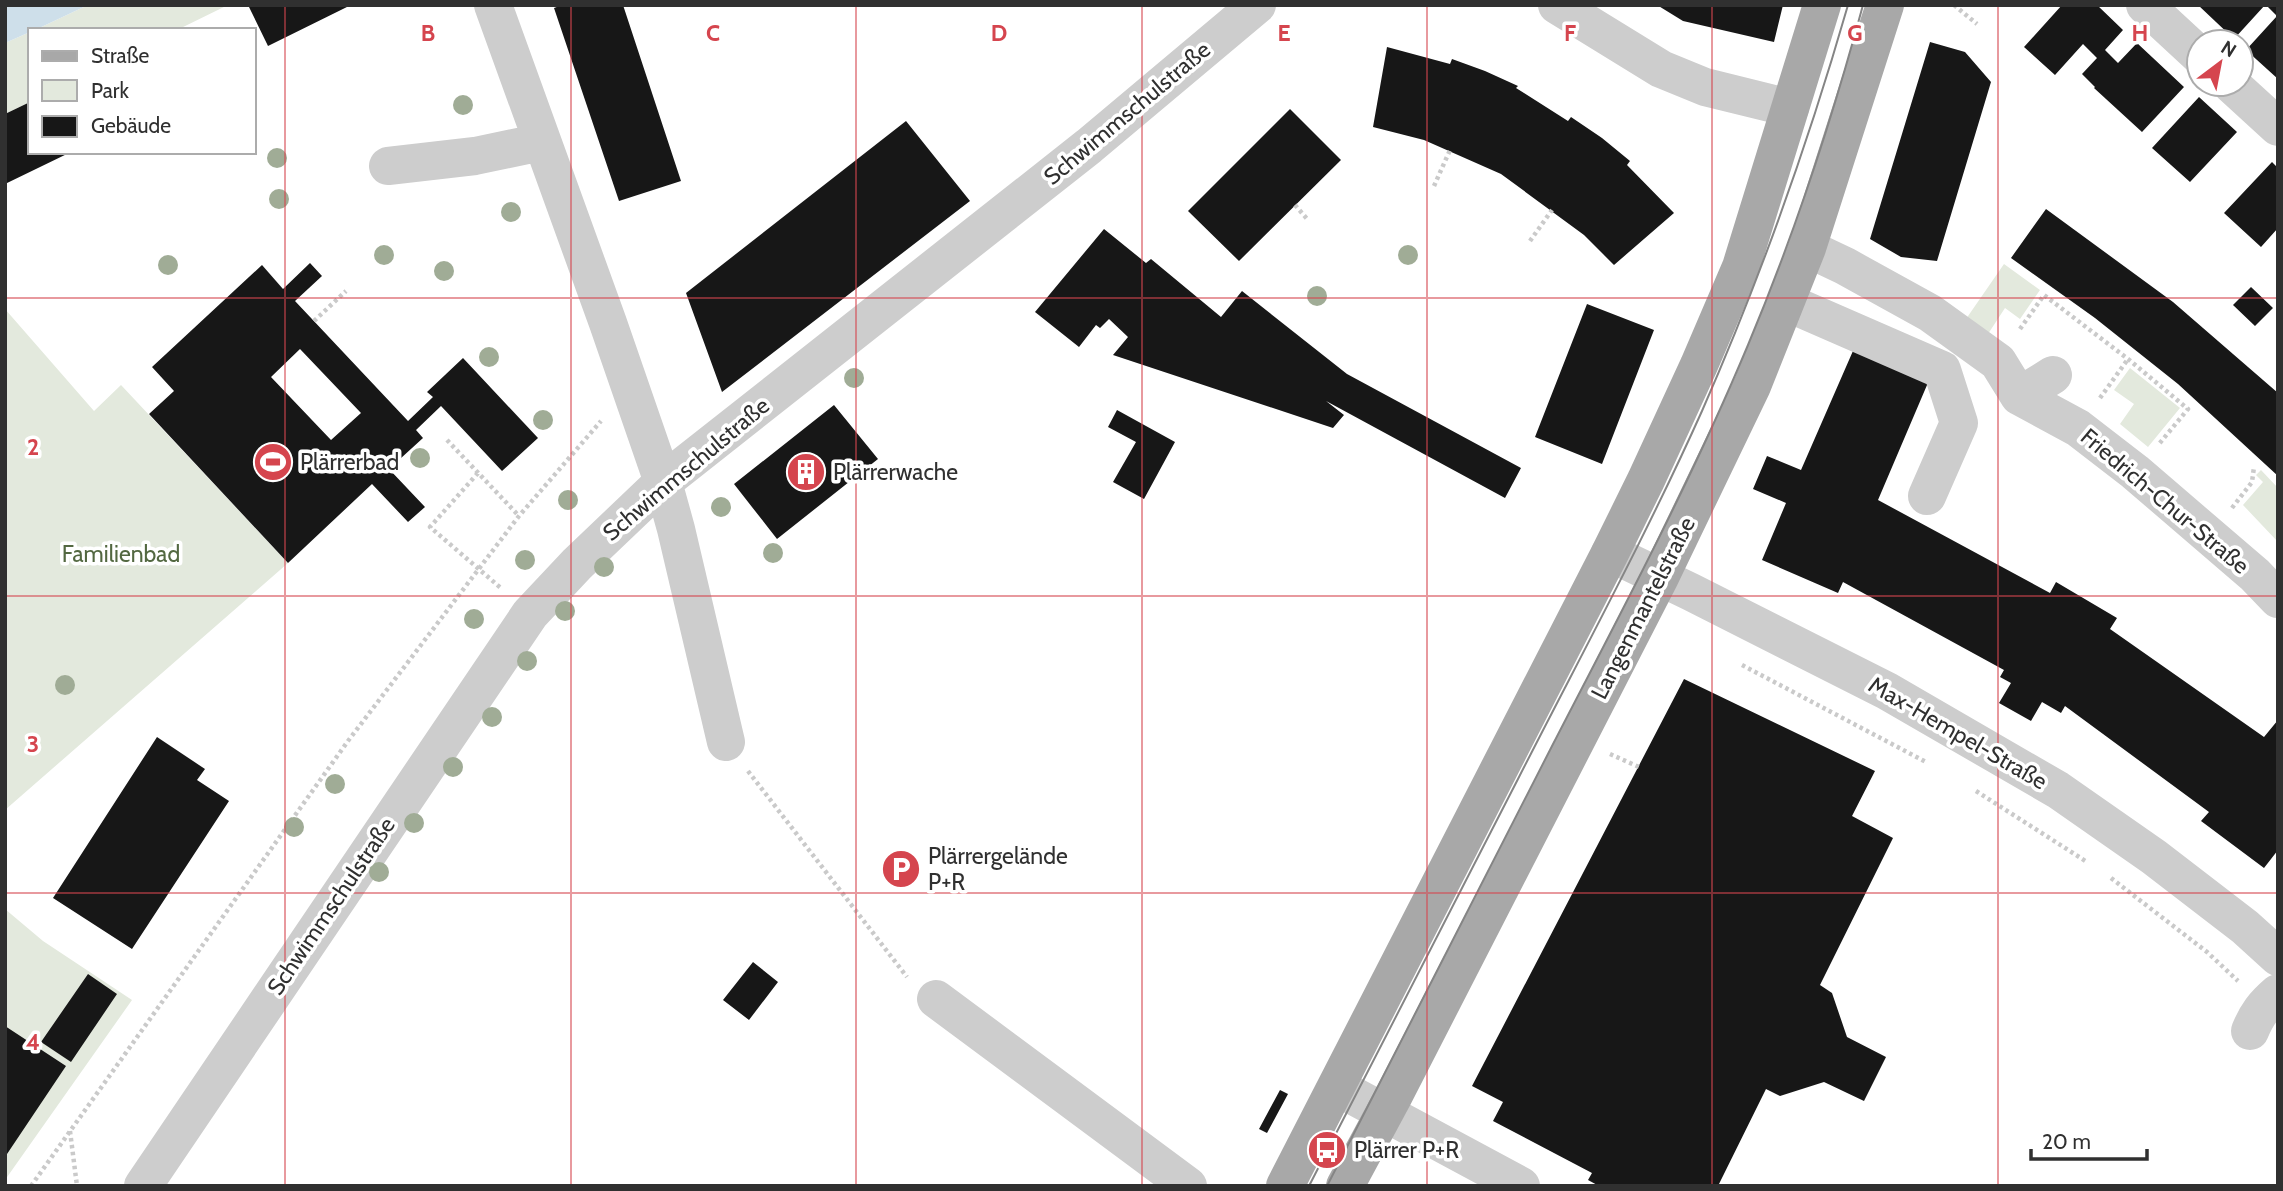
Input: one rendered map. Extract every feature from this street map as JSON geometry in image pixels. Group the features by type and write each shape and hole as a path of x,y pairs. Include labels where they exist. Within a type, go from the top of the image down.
{"main road":[{"path":"1285,1186 1610,553 1714,332 1737,278 1822,5"},
{"name":"Langenmantelstraße","path":"1345,1186 1660,578 1752,386 1807,248 1885,5"}],"street":[{"path":"493,5 663,482 726,742"},
{"name":"Schwimmschulstraße","path":"143,1186 530,614 577,564 663,482 1078,155 1257,5"},
{"path":"1557,5 1661,69 1705,88 1790,108"},
{"path":"2145,5 2185,42"},
{"path":"2246,98 2278,127"},
{"path":"388,166 474,156 542,142"},
{"name":"Friedrich-Chur-Straße","path":"1807,248 1930,313 1998,362 2019,396 2078,428 2135,472 2179,491 2210,535 2278,599"},
{"path":"1786,302 1942,370 1959,424 1927,496"},
{"path":"2019,396 2053,375"},
{"name":"Max-Hempel-Straße","path":"1610,553 1887,691 2058,790 2154,857 2278,957"},
{"path":"936,999 1188,1186"},
{"path":"1337,1087 1521,1186"}],"path":[{"path":"1954,5 1977,24"},
{"path":"1434,186 1450,150"},
{"path":"1295,205 1308,220"},
{"path":"1530,240 1552,211"},
{"path":"314,321 346,290"},
{"path":"2044,295 2188,409 2135,472"},
{"path":"2083,334 2088,328"},
{"path":"2078,428 2128,359"},
{"path":"31,1186 348,741 519,516 630,387"},
{"path":"447,440 519,516"},
{"path":"2210,535 2252,482 2254,467"},
{"path":"478,473 430,527 480,570"},
{"path":"1733,660 1928,763"},
{"path":"726,742 906,976 936,999"},
{"path":"1618,758 1639,767"},
{"path":"1975,790 2090,863"},
{"path":"2101,871 2207,952 2264,1010"},
{"path":"70,1131 77,1186"}],"green space":[{"path":"88,5 228,5 181,28 39,28"},
{"path":"28,33 28,103 5,114 5,43"},
{"path":"2004,264 2040,290 2020,319 2005,308 1988,334 1966,319"},
{"name":"Familienbad","path":"5,309 94,411 121,385 288,563 5,810"},
{"path":"2130,368 2180,408 2148,447 2120,424 2134,404 2114,390"},
{"path":"2261,470 2278,488 2278,542 2243,505 2263,482 2256,475"},
{"path":"5,909 43,941 132,1000 5,1180"}],"water":[{"path":"5,5 88,5 39,28 28,28 28,33 5,43"}],"building":[{"path":"351,5 268,46 249,7"},
{"path":"562,5 623,5 681,181 619,201 554,8"},
{"path":"1657,5 1783,5 1774,42 1683,21"},
{"path":"2062,5 2097,5 2123,30 2105,50 2118,63 2137,43 2184,87 2142,132 2082,74 2097,58 2083,44 2055,75 2024,47"},
{"path":"2198,5 2265,5 2244,28 2222,28"},
{"path":"2266,5 2278,5 2278,79 2255,58 2255,40 2277,16"},
{"path":"1930,42 1965,52 1991,82 1937,261 1901,257 1870,239"},
{"path":"1387,47 1450,64 1452,59 1518,86 1516,88 1568,121 1571,117 1602,138 1630,161 1627,165 1674,213 1614,265 1584,235 1501,174 1424,140 1373,127"},
{"path":"2198,98 2237,132 2190,182 2152,148"},
{"path":"28,103 28,154 67,154 5,184 5,114"},
{"path":"1290,109 1341,160 1239,261 1188,211"},
{"path":"906,121 970,201 722,392 686,293"},
{"path":"2272,162 2278,168 2278,228 2261,247 2224,213"},
{"path":"2046,209 2173,302 2278,393 2278,476 2178,384 2095,318 2011,258"},
{"path":"1104,229 1146,263 1151,259 1221,317 1242,291 1347,374 1521,468 1505,498 1326,401 1344,415 1333,428 1113,355 1128,337 1109,319 1100,328 1096,325 1079,347 1035,312"},
{"path":"310,263 322,276 295,301 408,421 433,397 427,392 463,358 538,438 502,471 441,406 416,430 423,438 389,469 425,507 408,522 372,484 288,563 149,414 174,391 152,367 262,265 283,289","holes":["300,349 361,413 331,440 271,377"]},
{"path":"2251,287 2273,308 2255,326 2233,305"},
{"path":"1587,304 1654,330 1602,464 1535,437"},
{"path":"1856,344 1930,378 1878,500 2050,593 2056,582 2117,618 2110,629 2264,737 2278,720 2278,850 2264,868 2201,821 2209,812 2065,706 2061,713 2042,702 2031,721 1999,703 2011,683 2000,677 2004,670 1843,582 1838,593 1762,560 1786,503 1753,489 1767,456 1801,470"},
{"name":"Plärrerwache","path":"834,405 878,459 777,539 734,484"},
{"path":"1117,410 1175,442 1144,499 1113,482 1136,442 1108,427"},
{"path":"1684,679 1875,771 1852,816 1893,838 1820,985 1832,993 1847,1037 1886,1057 1864,1101 1824,1082 1780,1096 1766,1089 1718,1186 1599,1186 1588,1180 1592,1173 1493,1121 1503,1102 1472,1086"},
{"path":"157,737 205,769 197,780 229,801 132,949 53,898"},
{"path":"753,962 778,982 749,1020 723,1000"},
{"path":"88,974 117,994 71,1062 41,1042"},
{"path":"5,1026 66,1066 5,1157"},
{"path":"1280,1090 1288,1094 1267,1133 1259,1129"}],"tram line":[{"path":"1309,1186 1612,596 1702,411 1782,211 1848,5"},
{"path":"1327,1186 1653,549 1726,397 1765,304 1796,219 1825,134 1863,5"}],"place":[{"name":"Plärrerbad","path":"273,462"},
{"name":"Plärrerwache","path":"806,472"},
{"name":"Plärrergelände P+R","path":"901,869"},
{"name":"Plärrer P+R","path":"1327,1150"}]}
